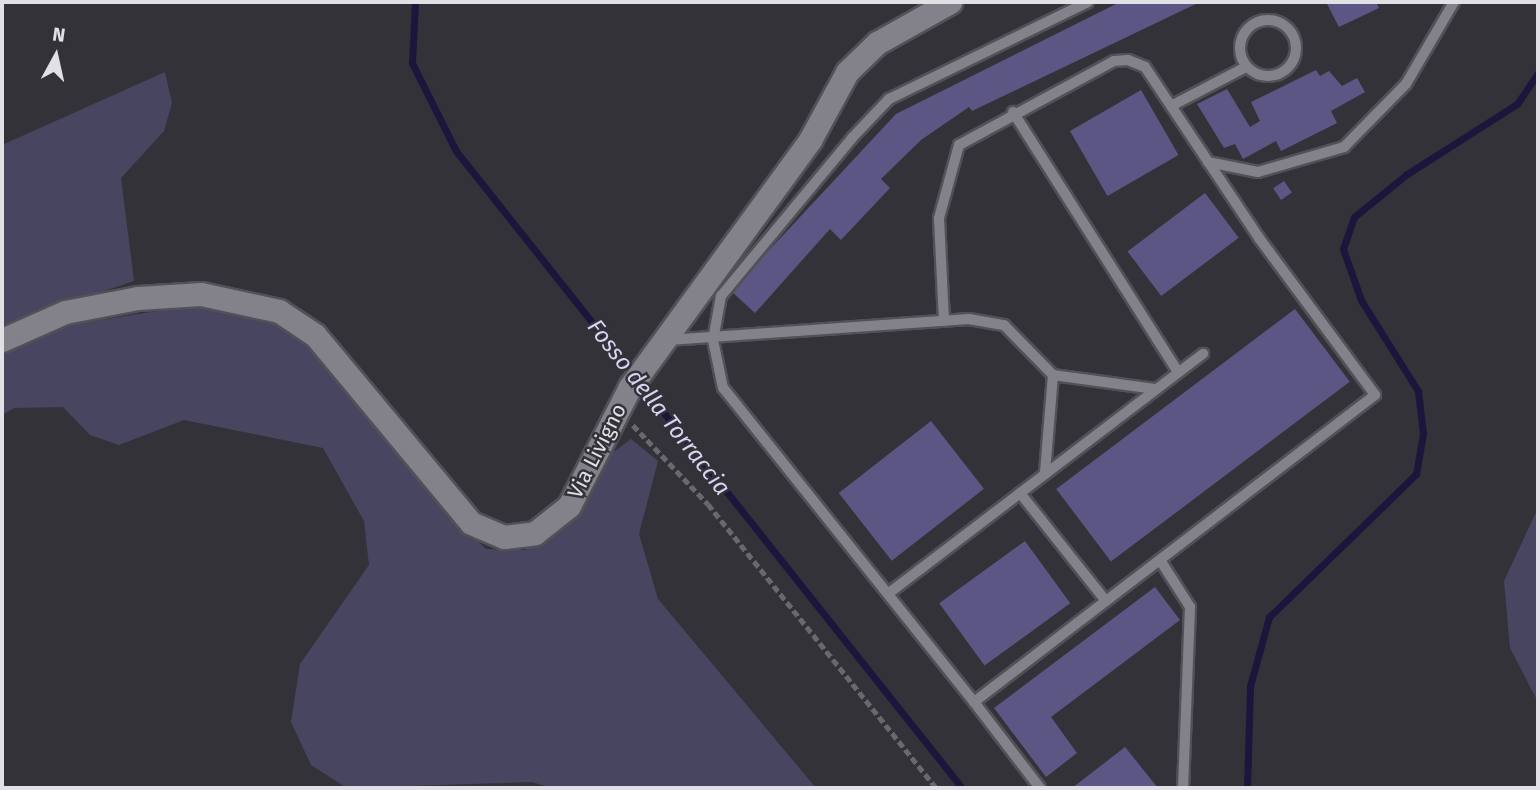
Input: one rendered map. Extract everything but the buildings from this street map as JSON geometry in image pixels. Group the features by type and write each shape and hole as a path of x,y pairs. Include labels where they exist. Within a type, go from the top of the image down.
{"street":[{"name":"Via Livigno","path":"2,340 65,312 138,298 214,295 279,311 315,335 471,523 504,537 535,533 569,506 630,387 668,340 810,140 847,72 877,43 950,2"}],"lane":[{"path":"1040,788 889,593 723,388 713,340 721,296 889,99 1088,2"},
{"path":"1208,162 1258,172 1294,167 1344,146 1406,84 1454,2"},
{"path":"1272,18 1287,23 1298,44 1292,65 1270,77 1246,67 1239,53 1246,28 1272,18"},
{"path":"944,321 939,218 950,163 967,137 1114,61 1145,67 1208,162 1376,395 974,702"},
{"path":"1171,106 1246,67"},
{"path":"1013,112 1178,372"},
{"path":"668,340 713,340 944,321 1004,325 1053,375 1155,390"},
{"path":"889,593 1202,354"},
{"path":"1045,474 1053,375"},
{"path":"1020,493 1106,601"},
{"path":"1160,560 1190,607 1183,788"}],"path":[{"path":"617,410 708,504 936,788"}],"shaded area":[{"path":"165,72 172,103 164,131 121,178 134,281 2,325 2,145"},
{"path":"189,306 247,310 307,335 443,508 486,549 525,550 567,527 612,453 631,439 658,461 639,534 658,599 816,788 552,788 532,782 347,788 311,765 291,722 300,664 369,565 364,521 323,448 184,420 119,445 90,435 63,407 14,408 2,415 2,350 49,328"},
{"path":"1538,508 1538,702 1510,648 1504,581"}],"waterway":[{"name":"Fosso della Torraccia","path":"415,2 412,63 456,151 962,788"},
{"path":"1247,788 1250,686 1269,617 1416,474 1423,434 1418,391 1361,300 1343,249 1354,217 1407,174 1517,104 1538,73"}]}
